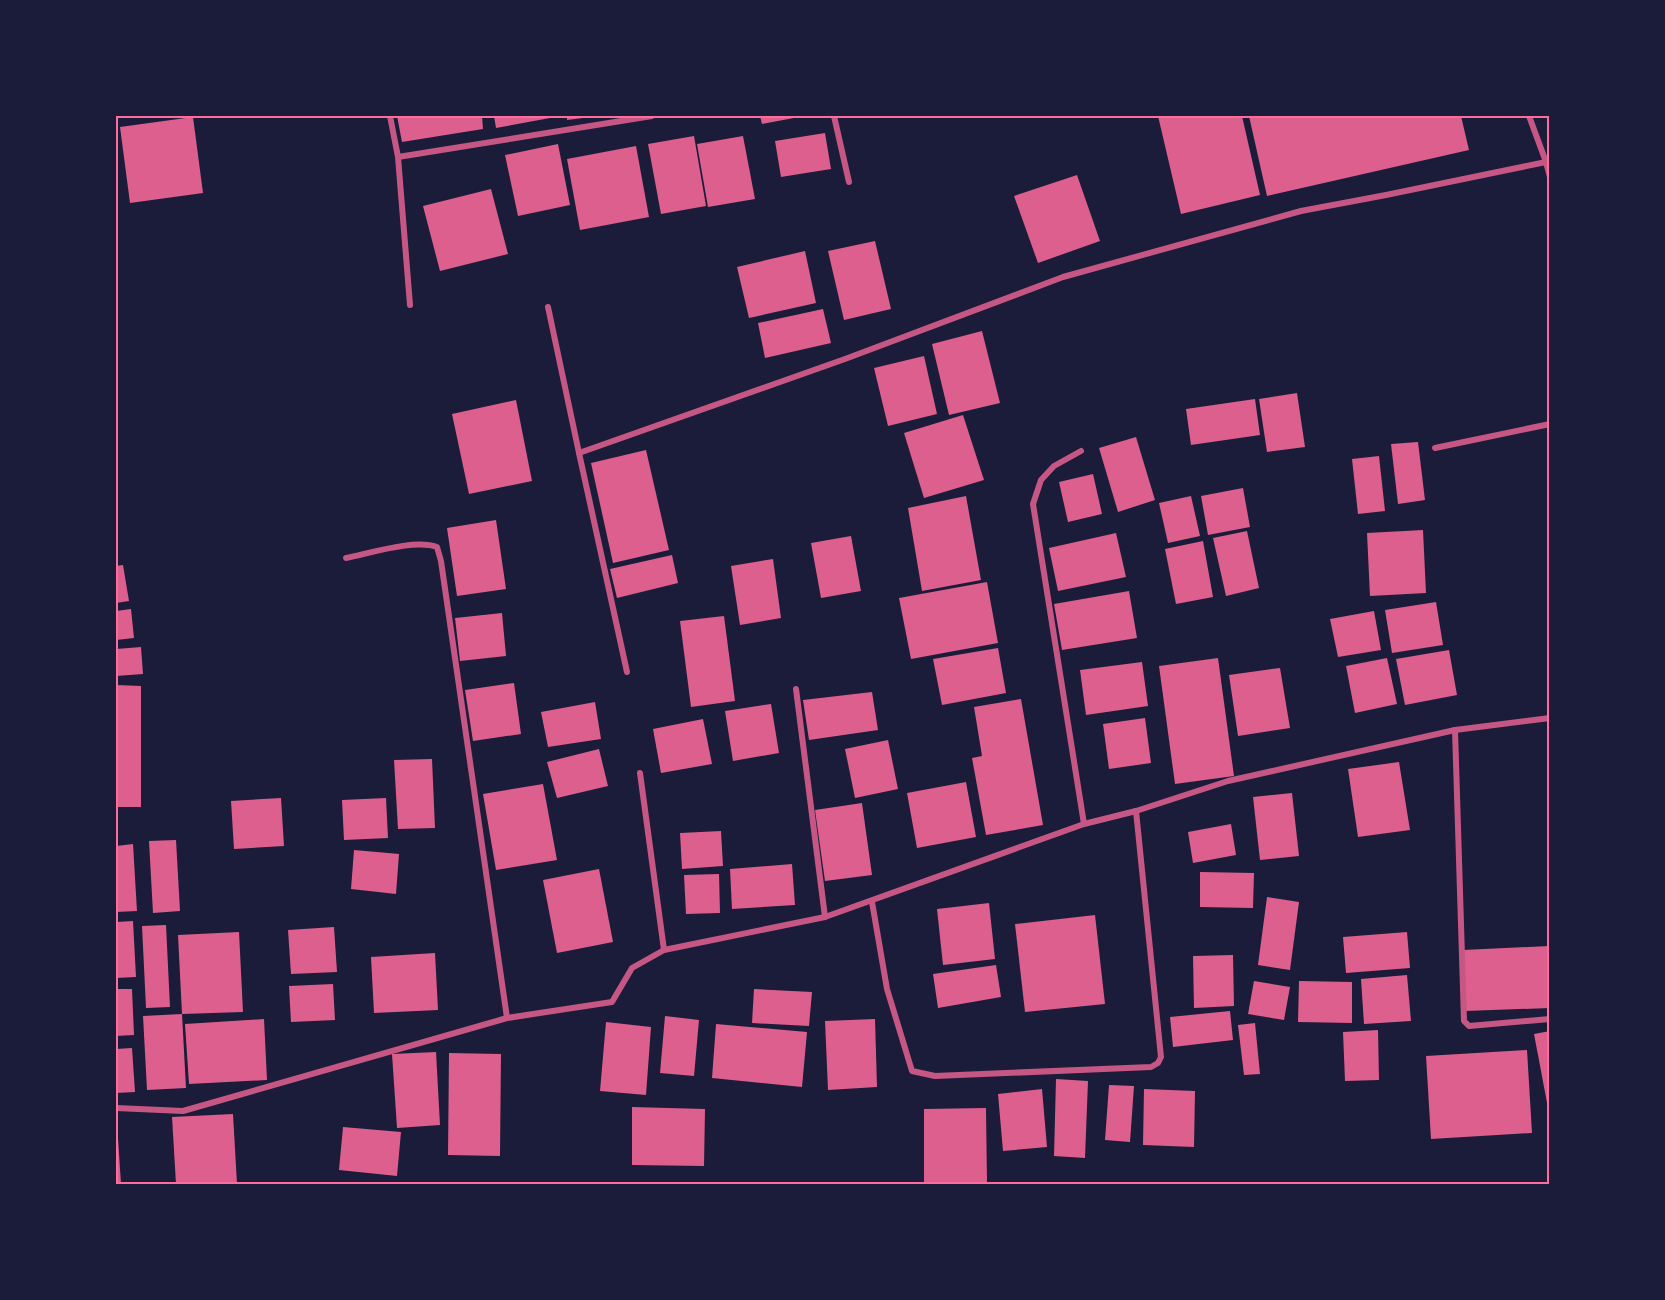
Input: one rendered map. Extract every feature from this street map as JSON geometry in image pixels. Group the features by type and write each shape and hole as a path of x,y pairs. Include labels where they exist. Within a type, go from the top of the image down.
{"street":[{"path":"390,116 398,158 410,305"},
{"path":"398,158 652,116"},
{"path":"834,116 849,182"},
{"path":"1529,116 1550,177"},
{"path":"579,453 845,360 1064,277 1301,210 1398,193 1546,162"},
{"path":"548,308 627,672"},
{"path":"1435,448 1550,424"},
{"path":"1081,451 1054,466 1041,480 1034,504 1084,825"},
{"path":"346,558 415,545 428,544 437,548 441,561 507,1018"},
{"path":"796,689 825,917"},
{"path":"116,1108 183,1111 507,1018 612,1002 632,968 664,950 825,917 1084,825 1136,811 1228,781 1455,730 1550,718"},
{"path":"1455,730 1464,1021 1469,1026 1550,1019"},
{"path":"640,773 664,950"},
{"path":"872,902 887,989 912,1071 935,1076 1151,1067 1158,1063 1161,1057 1136,811"}],"building":[{"path":"397,116 482,116 483,129 402,142"},
{"path":"494,116 549,116 550,118 496,128"},
{"path":"567,116 591,116 591,117 567,120"},
{"path":"760,116 799,116 799,117 762,124"},
{"path":"1158,116 1242,116 1260,195 1181,214"},
{"path":"1249,116 1461,116 1469,150 1267,196"},
{"path":"193,117 203,193 130,203 120,127"},
{"path":"825,133 831,169 781,177 775,141"},
{"path":"694,136 706,206 661,214 648,144"},
{"path":"743,136 755,199 708,207 697,144"},
{"path":"558,144 570,205 518,216 505,155"},
{"path":"636,146 649,217 580,230 567,159"},
{"path":"1077,175 1100,241 1038,263 1014,196"},
{"path":"491,189 508,254 440,271 423,206"},
{"path":"875,241 891,309 844,320 828,251"},
{"path":"805,251 816,303 749,318 737,267"},
{"path":"823,309 831,343 765,358 758,323"},
{"path":"982,331 1000,403 949,415 932,344"},
{"path":"924,356 937,414 888,426 874,368"},
{"path":"1297,393 1305,447 1267,452 1259,399"},
{"path":"1255,399 1260,435 1191,445 1186,409"},
{"path":"516,400 532,481 469,494 452,414"},
{"path":"963,415 984,480 924,498 904,433"},
{"path":"1136,437 1155,500 1118,512 1099,448"},
{"path":"1418,442 1425,500 1398,504 1391,444"},
{"path":"646,450 669,550 613,563 591,463"},
{"path":"1379,456 1385,511 1358,514 1352,459"},
{"path":"1093,474 1102,514 1068,522 1059,482"},
{"path":"1243,488 1250,527 1208,535 1201,496"},
{"path":"966,496 981,580 922,591 908,508"},
{"path":"1191,496 1200,536 1168,543 1159,503"},
{"path":"496,520 506,589 457,596 447,528"},
{"path":"1423,530 1426,593 1370,596 1367,533"},
{"path":"1247,531 1259,588 1226,596 1213,538"},
{"path":"1116,533 1126,577 1058,591 1049,548"},
{"path":"851,536 861,591 821,598 811,543"},
{"path":"1203,541 1213,597 1176,604 1165,549"},
{"path":"672,555 678,583 617,598 610,569"},
{"path":"773,559 781,618 740,625 731,566"},
{"path":"123,565 129,601 116,603 116,566"},
{"path":"987,582 998,643 911,659 899,598"},
{"path":"1129,591 1137,638 1062,650 1054,604"},
{"path":"1436,602 1443,645 1392,653 1385,610"},
{"path":"131,609 134,638 116,640 116,611"},
{"path":"1374,611 1381,650 1338,657 1330,619"},
{"path":"502,613 506,656 460,661 455,618"},
{"path":"724,616 735,701 691,707 680,621"},
{"path":"141,647 143,674 116,676 116,649"},
{"path":"998,648 1006,693 942,705 933,659"},
{"path":"1449,650 1457,695 1405,705 1396,659"},
{"path":"1218,658 1234,776 1175,784 1159,666"},
{"path":"1387,658 1397,704 1355,713 1346,666"},
{"path":"1142,662 1148,706 1086,715 1080,670"},
{"path":"1280,668 1290,728 1238,736 1229,675"},
{"path":"514,683 521,734 473,741 465,690"},
{"path":"116,685 141,686 141,807 116,807"},
{"path":"872,692 878,730 809,740 803,700"},
{"path":"1021,699 1043,825 986,835 972,758 982,756 974,707"},
{"path":"595,702 601,739 548,747 541,712"},
{"path":"771,704 779,753 733,761 725,711"},
{"path":"1145,718 1151,763 1109,769 1103,724"},
{"path":"703,719 712,764 661,773 653,729"},
{"path":"888,740 898,789 855,798 845,749"},
{"path":"599,749 608,786 557,798 547,762"},
{"path":"432,759 435,828 398,829 394,760"},
{"path":"1399,762 1410,830 1358,837 1348,769"},
{"path":"966,782 976,837 917,848 907,793"},
{"path":"543,784 557,860 496,870 483,794"},
{"path":"1292,793 1299,856 1260,860 1253,797"},
{"path":"281,798 284,846 234,849 231,801"},
{"path":"386,798 388,838 344,840 342,800"},
{"path":"862,803 872,875 825,881 815,810"},
{"path":"1231,824 1236,855 1193,863 1188,832"},
{"path":"721,831 723,866 682,869 680,833"},
{"path":"176,840 180,911 153,913 149,841"},
{"path":"133,844 137,911 116,912 116,846"},
{"path":"354,850 399,854 396,894 351,889"},
{"path":"792,864 795,905 732,909 730,869"},
{"path":"599,869 613,942 557,953 543,880"},
{"path":"1200,872 1254,873 1253,908 1200,907"},
{"path":"719,874 720,913 686,914 684,875"},
{"path":"1267,897 1299,902 1290,970 1258,965"},
{"path":"989,903 995,959 943,965 937,909"},
{"path":"1095,915 1105,1004 1025,1012 1015,924"},
{"path":"133,921 136,977 116,978 116,922"},
{"path":"166,925 170,1007 146,1008 142,926"},
{"path":"334,927 337,972 291,974 288,930"},
{"path":"239,932 243,1012 182,1014 178,935"},
{"path":"1407,932 1410,968 1346,973 1343,937"},
{"path":"1549,946 1550,1008 1465,1011 1463,950"},
{"path":"435,953 438,1010 374,1013 371,957"},
{"path":"1233,955 1234,1006 1194,1008 1193,956"},
{"path":"996,965 1001,997 938,1008 933,974"},
{"path":"1407,975 1411,1021 1364,1024 1361,979"},
{"path":"1254,981 1290,987 1284,1020 1248,1014"},
{"path":"1299,981 1352,982 1352,1023 1298,1022"},
{"path":"333,984 335,1020 291,1022 289,986"},
{"path":"116,989 132,989 134,1035 116,1036"},
{"path":"754,989 812,992 809,1026 752,1023"},
{"path":"1230,1011 1233,1040 1173,1047 1170,1017"},
{"path":"182,1014 186,1088 147,1090 143,1016"},
{"path":"665,1016 699,1020 694,1076 660,1073"},
{"path":"264,1019 267,1080 189,1084 185,1024"},
{"path":"875,1019 877,1087 828,1090 825,1021"},
{"path":"606,1022 651,1027 646,1095 600,1091"},
{"path":"1255,1023 1260,1074 1244,1075 1238,1025"},
{"path":"716,1024 807,1032 802,1087 712,1078"},
{"path":"1378,1030 1379,1080 1345,1081 1343,1032"},
{"path":"1550,1031 1550,1108 1548,1108 1534,1034"},
{"path":"132,1048 135,1092 116,1093 116,1049"},
{"path":"1527,1050 1532,1133 1431,1139 1426,1056"},
{"path":"436,1052 440,1125 397,1128 392,1054"},
{"path":"449,1053 501,1054 500,1156 448,1155"},
{"path":"1056,1079 1088,1081 1085,1158 1054,1156"},
{"path":"1109,1085 1134,1086 1130,1142 1105,1140"},
{"path":"1042,1089 1047,1147 1003,1151 998,1094"},
{"path":"1144,1089 1195,1091 1194,1147 1143,1145"},
{"path":"632,1107 705,1109 704,1166 632,1165"},
{"path":"986,1108 987,1184 924,1184 924,1109"},
{"path":"233,1114 237,1184 176,1184 172,1117"},
{"path":"117,1123 121,1184 116,1184"},
{"path":"343,1127 401,1132 397,1176 339,1170"}]}
